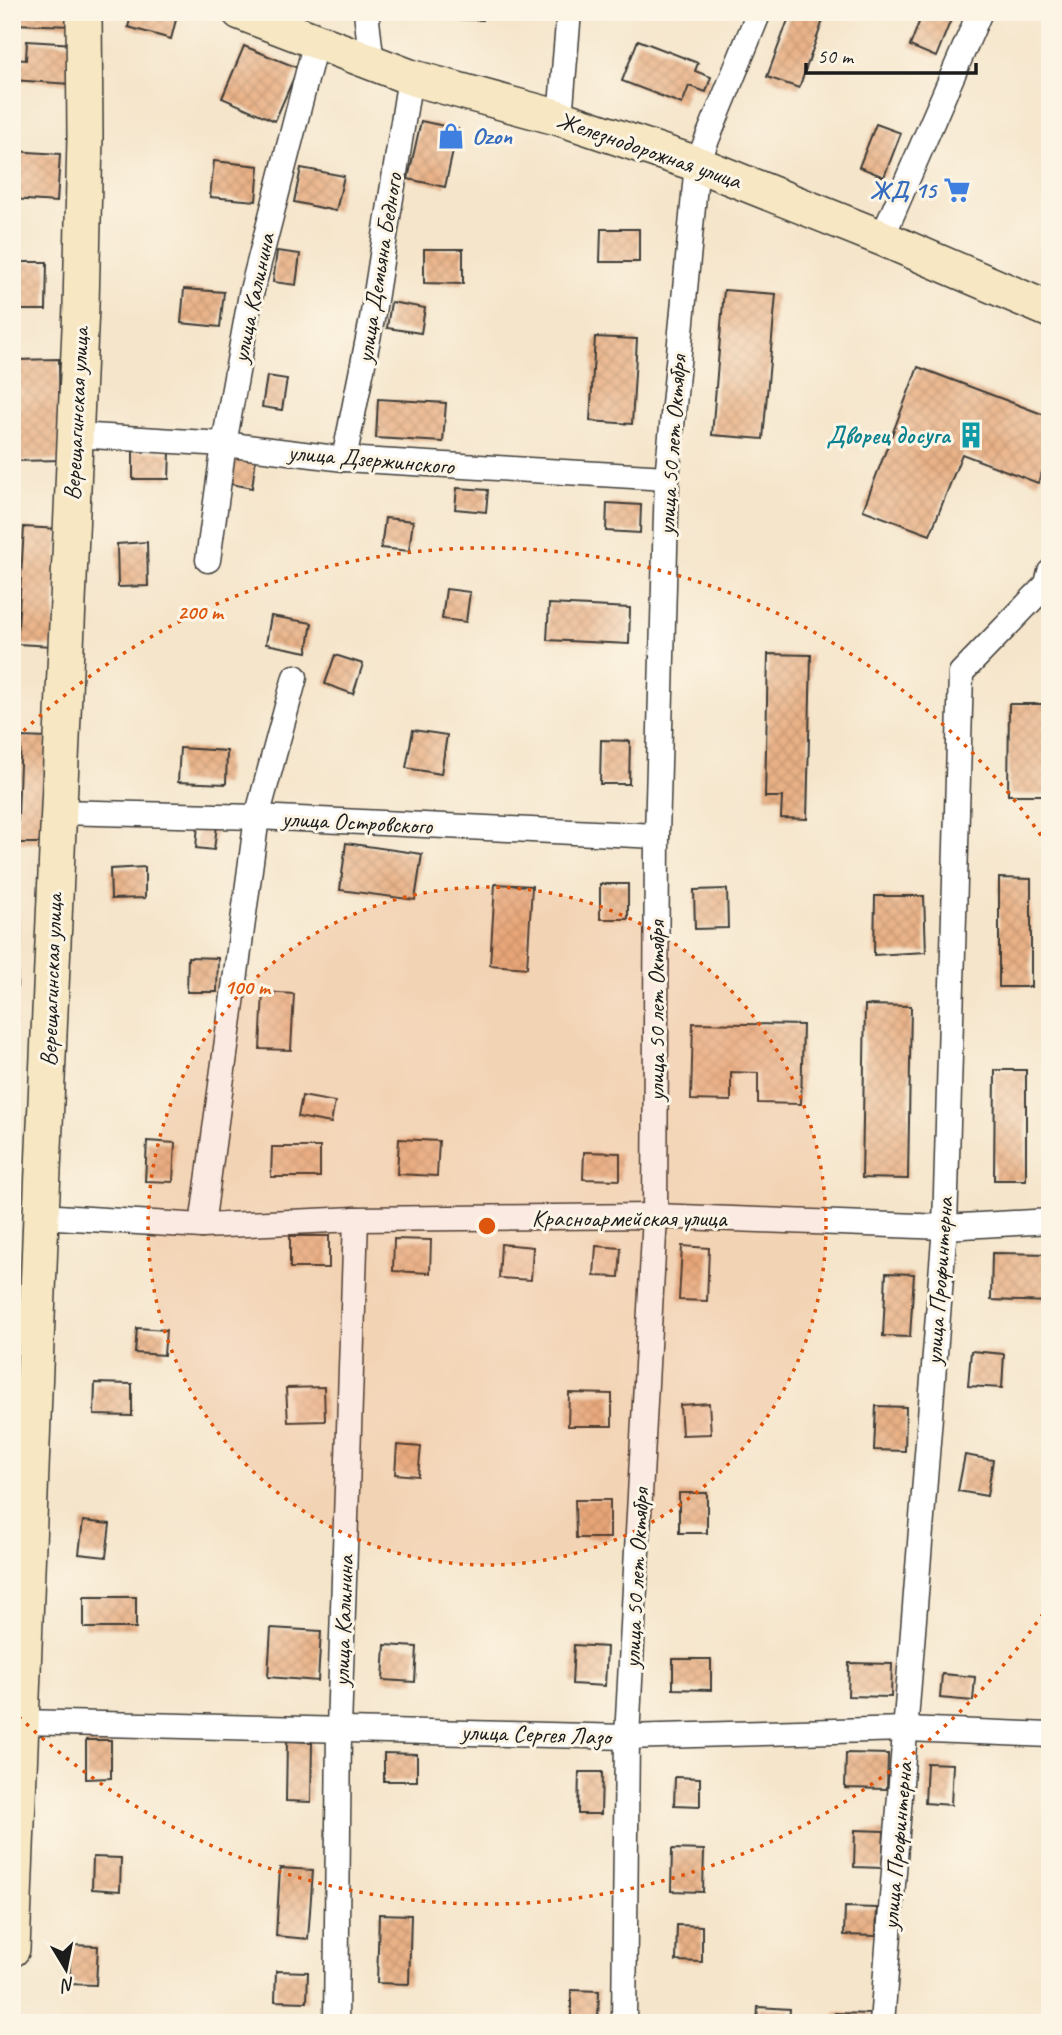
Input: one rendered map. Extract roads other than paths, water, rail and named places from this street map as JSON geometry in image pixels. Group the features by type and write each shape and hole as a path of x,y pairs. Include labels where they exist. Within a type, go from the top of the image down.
{"main road":[{"name":"Верещагинская улица","path":"12,1949 75,436 85,138 84,12"},
{"name":"Железнодорожная улица","path":"240,12 410,77 560,118 697,164 882,238 1050,310"}],"street":[{"path":"366,12 372,64"},
{"path":"560,118 569,12"},
{"name":"улица 50 лет Октября","path":"624,2023 627,1737 655,1216 657,836 667,478 697,164 759,12"},
{"path":"882,238 980,12"},
{"name":"улица Калинина","path":"208,560 224,444 251,293 316,41"},
{"name":"улица Демьяна Бедного","path":"344,459 372,319 410,77"},
{"name":"улица Дзержинского","path":"75,436 224,444 344,459 667,478"},
{"name":"улица Профинтерна","path":"882,2023 944,1227 961,673 1047,584 1050,572"},
{"path":"202,1226 257,817 295,677"},
{"name":"улица Островского","path":"58,812 257,817 657,836"},
{"name":"Красноармейская улица","path":"41,1216 202,1226 356,1219 655,1216 944,1227 1050,1221"},
{"name":"улица Калинина","path":"336,2023 339,1729 356,1219"},
{"name":"улица Сергея Лазо","path":"22,1722 627,1737 906,1729 1050,1735"}],"place":[{"name":"Ozon","path":"451,136"},
{"name":"ЖД 15","path":"957,190"},
{"name":"Дворец досуга","path":"971,435"}]}
